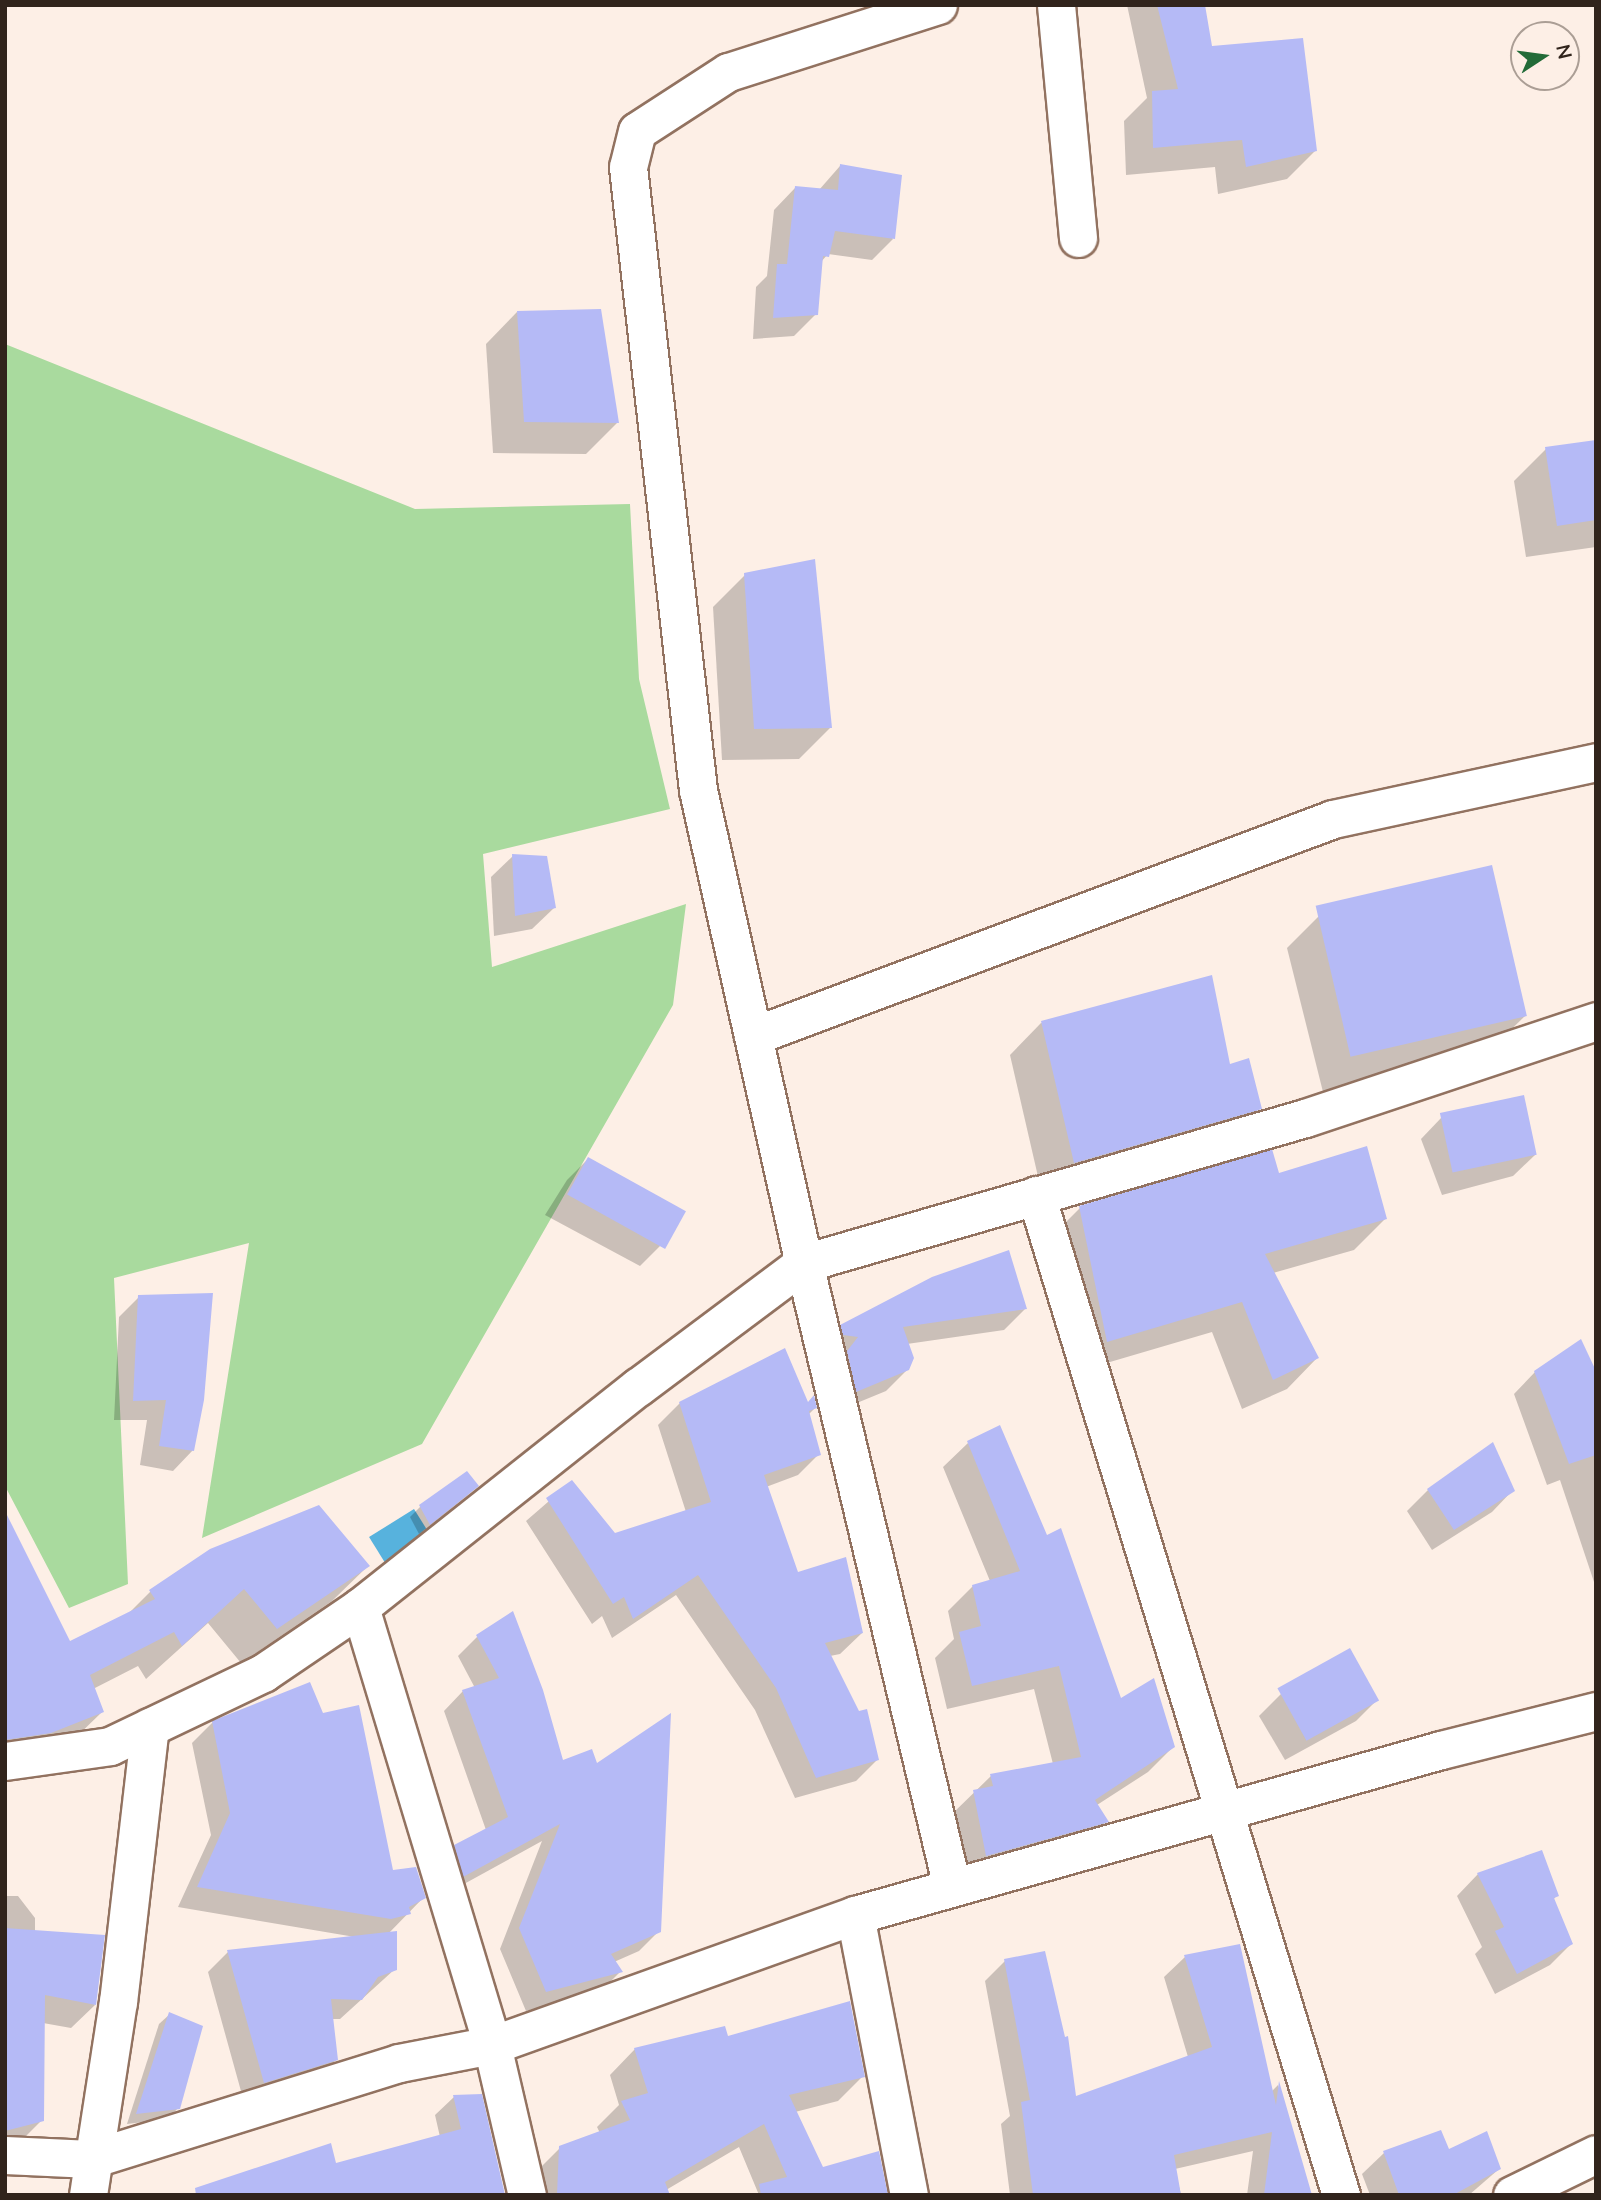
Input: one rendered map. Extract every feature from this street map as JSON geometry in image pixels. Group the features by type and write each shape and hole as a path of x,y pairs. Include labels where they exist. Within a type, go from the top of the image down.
{"street":[{"path":"938,5 728,72 637,131 628,167 698,790 804,1264 952,1887"},
{"path":"1056,5 1078,238"},
{"path":"753,1036 1333,819 1596,762"},
{"path":"5,1760 110,1746 262,1673 360,1606 638,1387 804,1264 1305,1118 1596,1021"},
{"path":"1036,1195 1340,2195"},
{"path":"360,1606 492,2045 527,2195"},
{"path":"5,2155 91,2159 399,2063 492,2045 855,1915 1596,1712"},
{"path":"88,2195 91,2159 118,2003 150,1727"},
{"path":"855,1915 909,2195"},
{"path":"1512,2195 1596,2154"}],"green space":[{"path":"5,344 415,509 630,504 639,679 670,809 483,854 492,967 686,904 673,1005 422,1444 202,1538 249,1243 114,1278 128,1584 69,1608 5,1486"}],"water":[{"path":"414,1509 430,1535 385,1563 369,1537"}],"building":[{"path":"1157,5 1205,5 1212,46 1303,38 1317,151 1246,167 1242,140 1153,148 1152,91 1178,89"},
{"path":"840,164 902,175 895,239 835,231 829,257 823,256 818,315 773,318 777,264 787,264 795,186 838,190"},
{"path":"601,309 619,423 524,422 517,311"},
{"path":"1596,440 1596,520 1557,526 1545,447"},
{"path":"815,559 832,728 754,729 744,573"},
{"path":"512,854 547,856 556,908 515,916"},
{"path":"1492,865 1527,1016 1351,1057 1316,906"},
{"path":"1212,975 1230,1064 1249,1058 1262,1109 1074,1163 1041,1021"},
{"path":"1524,1095 1537,1155 1453,1173 1440,1113"},
{"path":"1367,1146 1387,1219 1265,1254 1319,1358 1273,1380 1242,1302 1107,1342 1079,1206 1272,1149 1279,1173"},
{"path":"588,1157 686,1211 665,1249 567,1195"},
{"path":"1009,1250 1027,1309 903,1327 914,1358 909,1370 856,1392 847,1351 858,1337 843,1335 840,1325 932,1277"},
{"path":"213,1293 204,1400 194,1451 159,1446 166,1400 133,1401 138,1295"},
{"path":"1581,1339 1596,1371 1596,1455 1569,1464 1534,1371"},
{"path":"785,1348 808,1402 814,1395 817,1408 809,1411 821,1455 764,1475 798,1572 846,1557 863,1633 825,1643 859,1711 867,1709 879,1760 816,1778 776,1688 698,1575 633,1619 624,1597 613,1604 546,1498 572,1480 615,1533 711,1502 679,1402"},
{"path":"1000,1425 1047,1535 1061,1528 1121,1698 1154,1678 1175,1747 1095,1800 1109,1822 986,1856 973,1790 993,1786 990,1774 1081,1757 1059,1666 972,1686 959,1632 981,1626 972,1585 1020,1571 967,1441"},
{"path":"1493,1442 1515,1491 1454,1530 1427,1489"},
{"path":"467,1471 479,1486 430,1525 419,1505"},
{"path":"319,1505 370,1566 277,1629 244,1589 182,1646 174,1632 90,1675 104,1712 51,1733 5,1740 5,1511 70,1641 155,1599 149,1590 210,1549"},
{"path":"513,1611 543,1690 563,1760 592,1749 597,1763 671,1713 661,1932 611,1954 623,1972 546,1992 519,1928 560,1824 463,1877 454,1845 508,1817 462,1690 499,1678 476,1635"},
{"path":"1350,1648 1379,1700 1306,1741 1277,1688"},
{"path":"310,1682 323,1713 359,1705 393,1870 416,1867 426,1898 409,1907 411,1914 391,1919 197,1887 230,1813 212,1721"},
{"path":"1542,1850 1559,1896 1554,1898 1573,1944 1517,1974 1495,1931 1504,1927 1477,1873"},
{"path":"5,1928 105,1935 96,2005 45,1995 44,2121 5,2131"},
{"path":"397,1931 397,1970 378,1977 362,2000 331,1999 338,2060 264,2083 227,1950"},
{"path":"1240,1944 1276,2105 1279,2081 1312,2195 1264,2195 1272,2132 1174,2155 1181,2195 1033,2195 1021,2102 1030,2100 1004,1959 1045,1951 1065,2037 1068,2036 1076,2096 1212,2047 1184,1955"},
{"path":"850,2001 865,2077 789,2095 823,2167 879,2151 888,2195 761,2195 759,2184 787,2177 764,2124 665,2182 670,2195 557,2195 559,2146 630,2120 621,2101 648,2093 634,2048 725,2026 728,2036"},
{"path":"169,2012 203,2026 180,2109 136,2114"},
{"path":"482,2094 505,2195 196,2195 195,2188 331,2143 336,2163 461,2129 453,2095"},
{"path":"1441,2130 1449,2149 1487,2131 1501,2169 1453,2195 1399,2195 1383,2151"}]}
